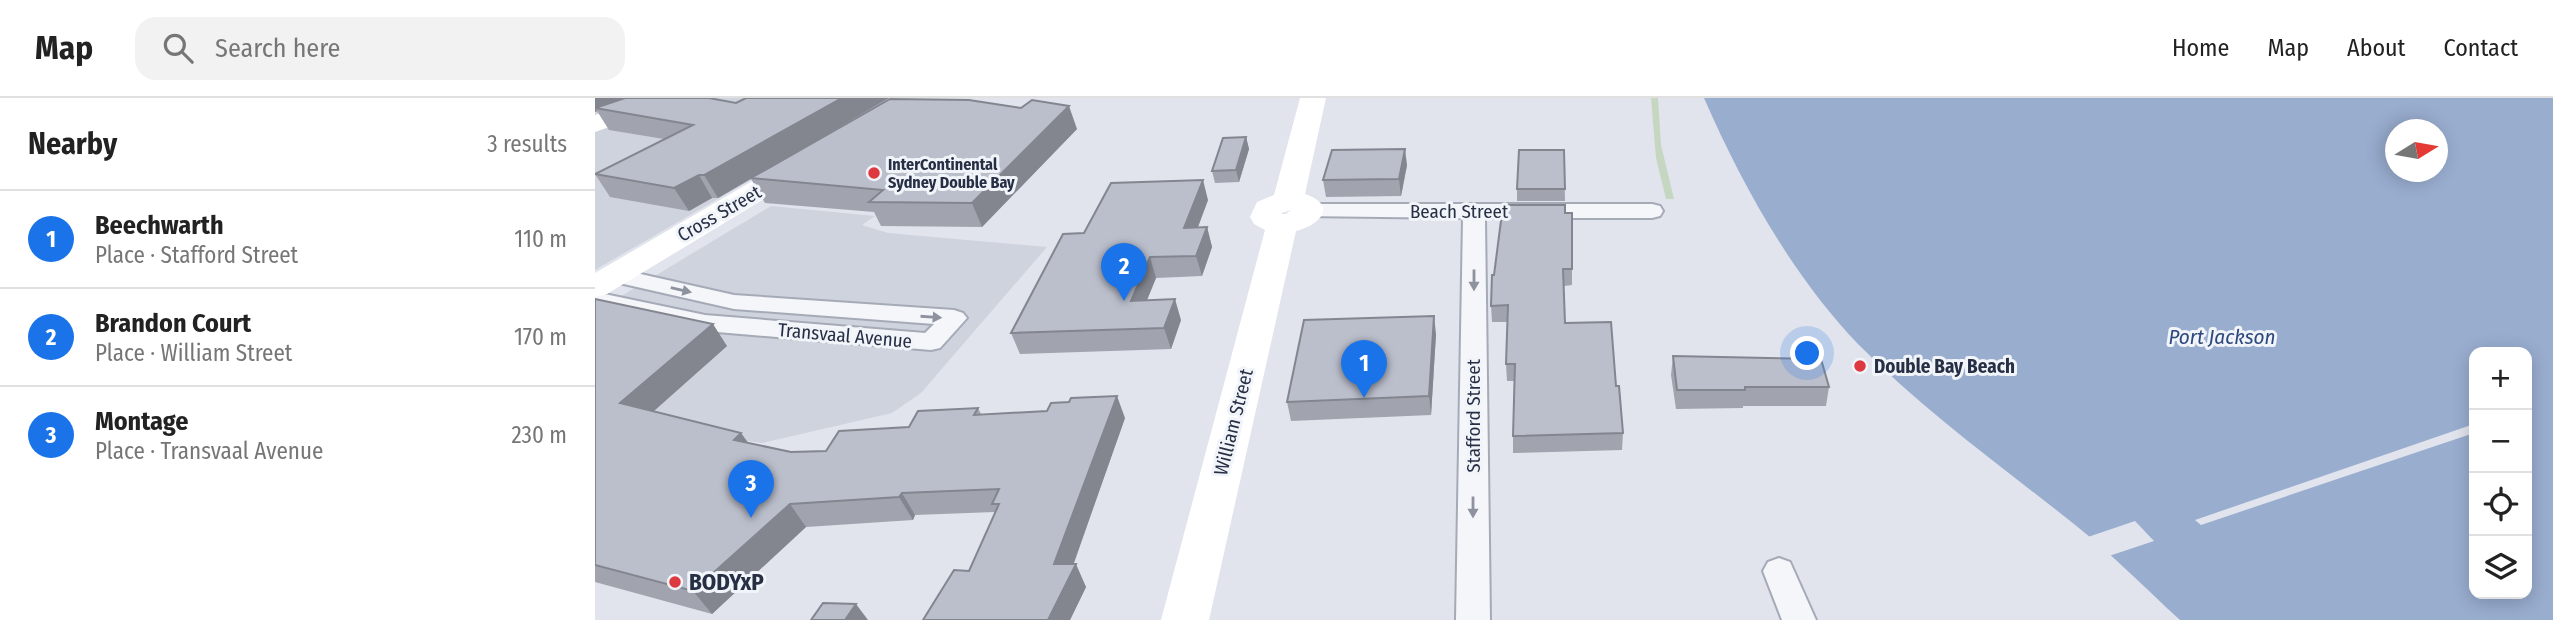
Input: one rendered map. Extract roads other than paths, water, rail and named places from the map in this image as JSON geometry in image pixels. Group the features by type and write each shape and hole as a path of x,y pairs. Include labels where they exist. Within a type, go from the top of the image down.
{"street":[{"path":"595,124 666,98"},
{"name":"William Street","path":"1185,620 1293,212 1313,98"},
{"name":"Cross Street","path":"605,281 829,148"},
{"name":"Stafford Street","path":"1473,620 1474,211"},
{"name":"Beach Street","path":"1293,212 1652,211"},
{"name":"Transvaal Avenue","path":"595,299 712,324 931,342 954,318 739,302 605,281"},
{"path":"712,324 739,302"},
{"path":"863,337 887,313"},
{"path":"1779,571 1799,620"}],"water":[{"name":"Port Jackson","path":"1704,98 2553,98 2553,620 2180,620 2088,535 1936,415 1858,344 1811,289 1790,259 1735,163"}],"place":[{"name":"InterContinental Sydney Double Bay","path":"874,173"},
{"name":"Brandon Court","path":"1124,301"},
{"name":"Double Bay Beach","path":"1860,366"},
{"name":"Beechwarth","path":"1364,398"},
{"name":"Montage","path":"751,518"},
{"name":"BODYxP","path":"675,582"}]}
